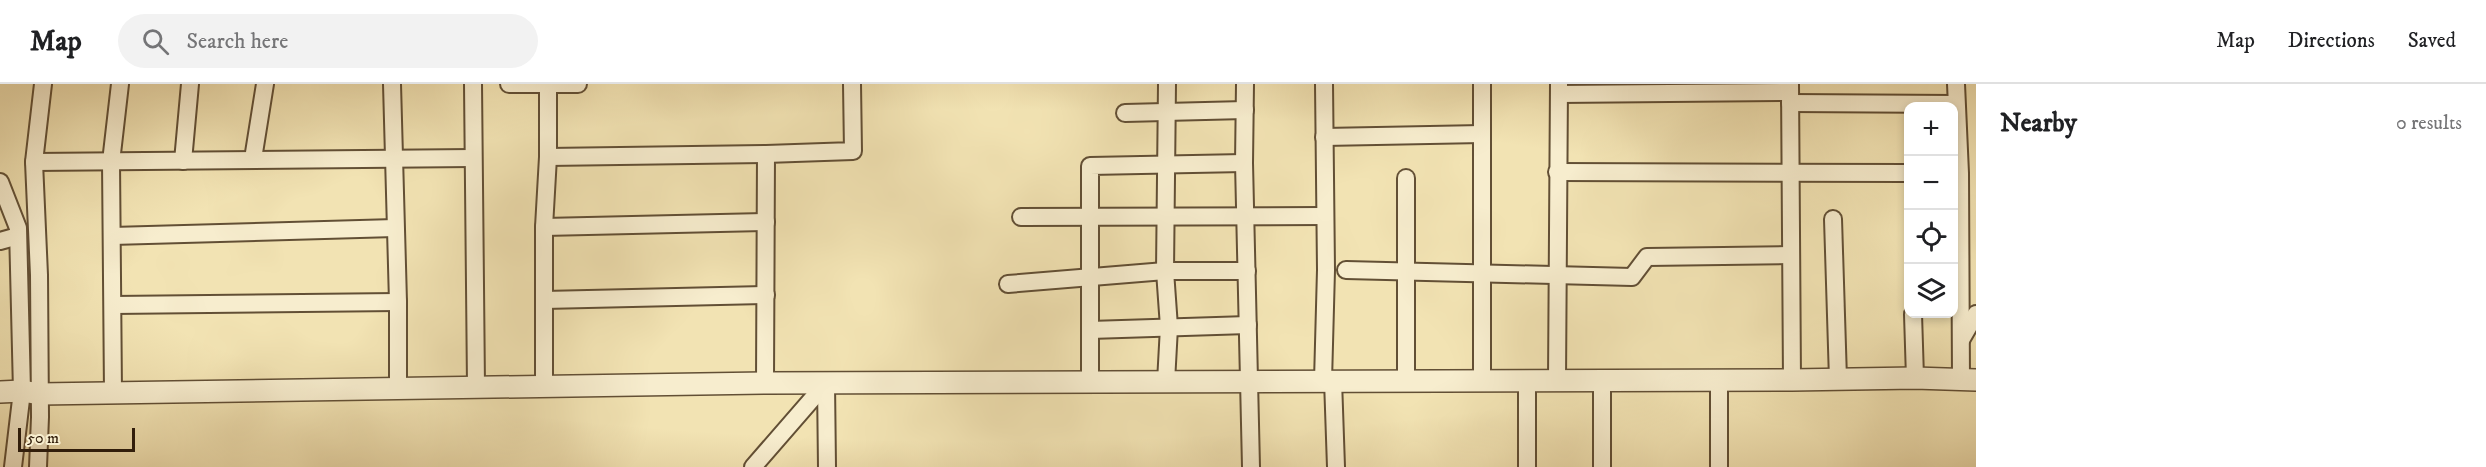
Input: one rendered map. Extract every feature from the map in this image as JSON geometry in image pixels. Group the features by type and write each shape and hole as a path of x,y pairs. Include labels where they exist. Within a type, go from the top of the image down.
{"street":[{"path":"13,467 31,393 39,275 34,162 43,84"},
{"path":"113,393 111,162 120,84"},
{"path":"183,161 190,84"},
{"path":"254,159 265,84"},
{"path":"392,84 398,389"},
{"path":"473,84 476,386"},
{"path":"509,84 578,84"},
{"path":"548,157 853,151 852,84"},
{"path":"1166,382 1169,327 1165,271 1167,84"},
{"path":"1245,84 1244,163 1251,467"},
{"path":"1324,84 1328,380 1336,467"},
{"path":"1482,84 1482,381"},
{"path":"1956,84 1956,102"},
{"path":"544,386 544,227 548,157 548,85"},
{"path":"1557,381 1559,89 1790,93 1926,102"},
{"path":"1790,93 1792,380"},
{"path":"1125,113 1245,110"},
{"path":"1324,137 1482,134"},
{"path":"765,383 766,154"},
{"path":"34,162 473,158"},
{"path":"1090,382 1092,217 1090,166 1244,163"},
{"path":"1557,172 1904,173"},
{"path":"1406,178 1406,381"},
{"path":"0,182 18,228 38,467"},
{"path":"0,392 113,393 765,383 1915,378 1969,380 1960,341 1958,210"},
{"path":"1021,218 1324,216"},
{"path":"1833,219 1839,379"},
{"path":"544,227 766,222"},
{"path":"112,236 395,228"},
{"path":"0,241 18,236"},
{"path":"1346,270 1632,277 1647,257 1790,255"},
{"path":"1008,284 1165,271 1247,271"},
{"path":"544,300 765,295"},
{"path":"113,305 398,302"},
{"path":"1960,341 1976,314"},
{"path":"1913,318 1915,378"},
{"path":"1090,330 1248,325"},
{"path":"1719,380 1719,467"},
{"path":"1527,381 1527,467"},
{"path":"1602,381 1602,467"},
{"path":"753,467 826,383"},
{"path":"826,383 827,467"}]}
